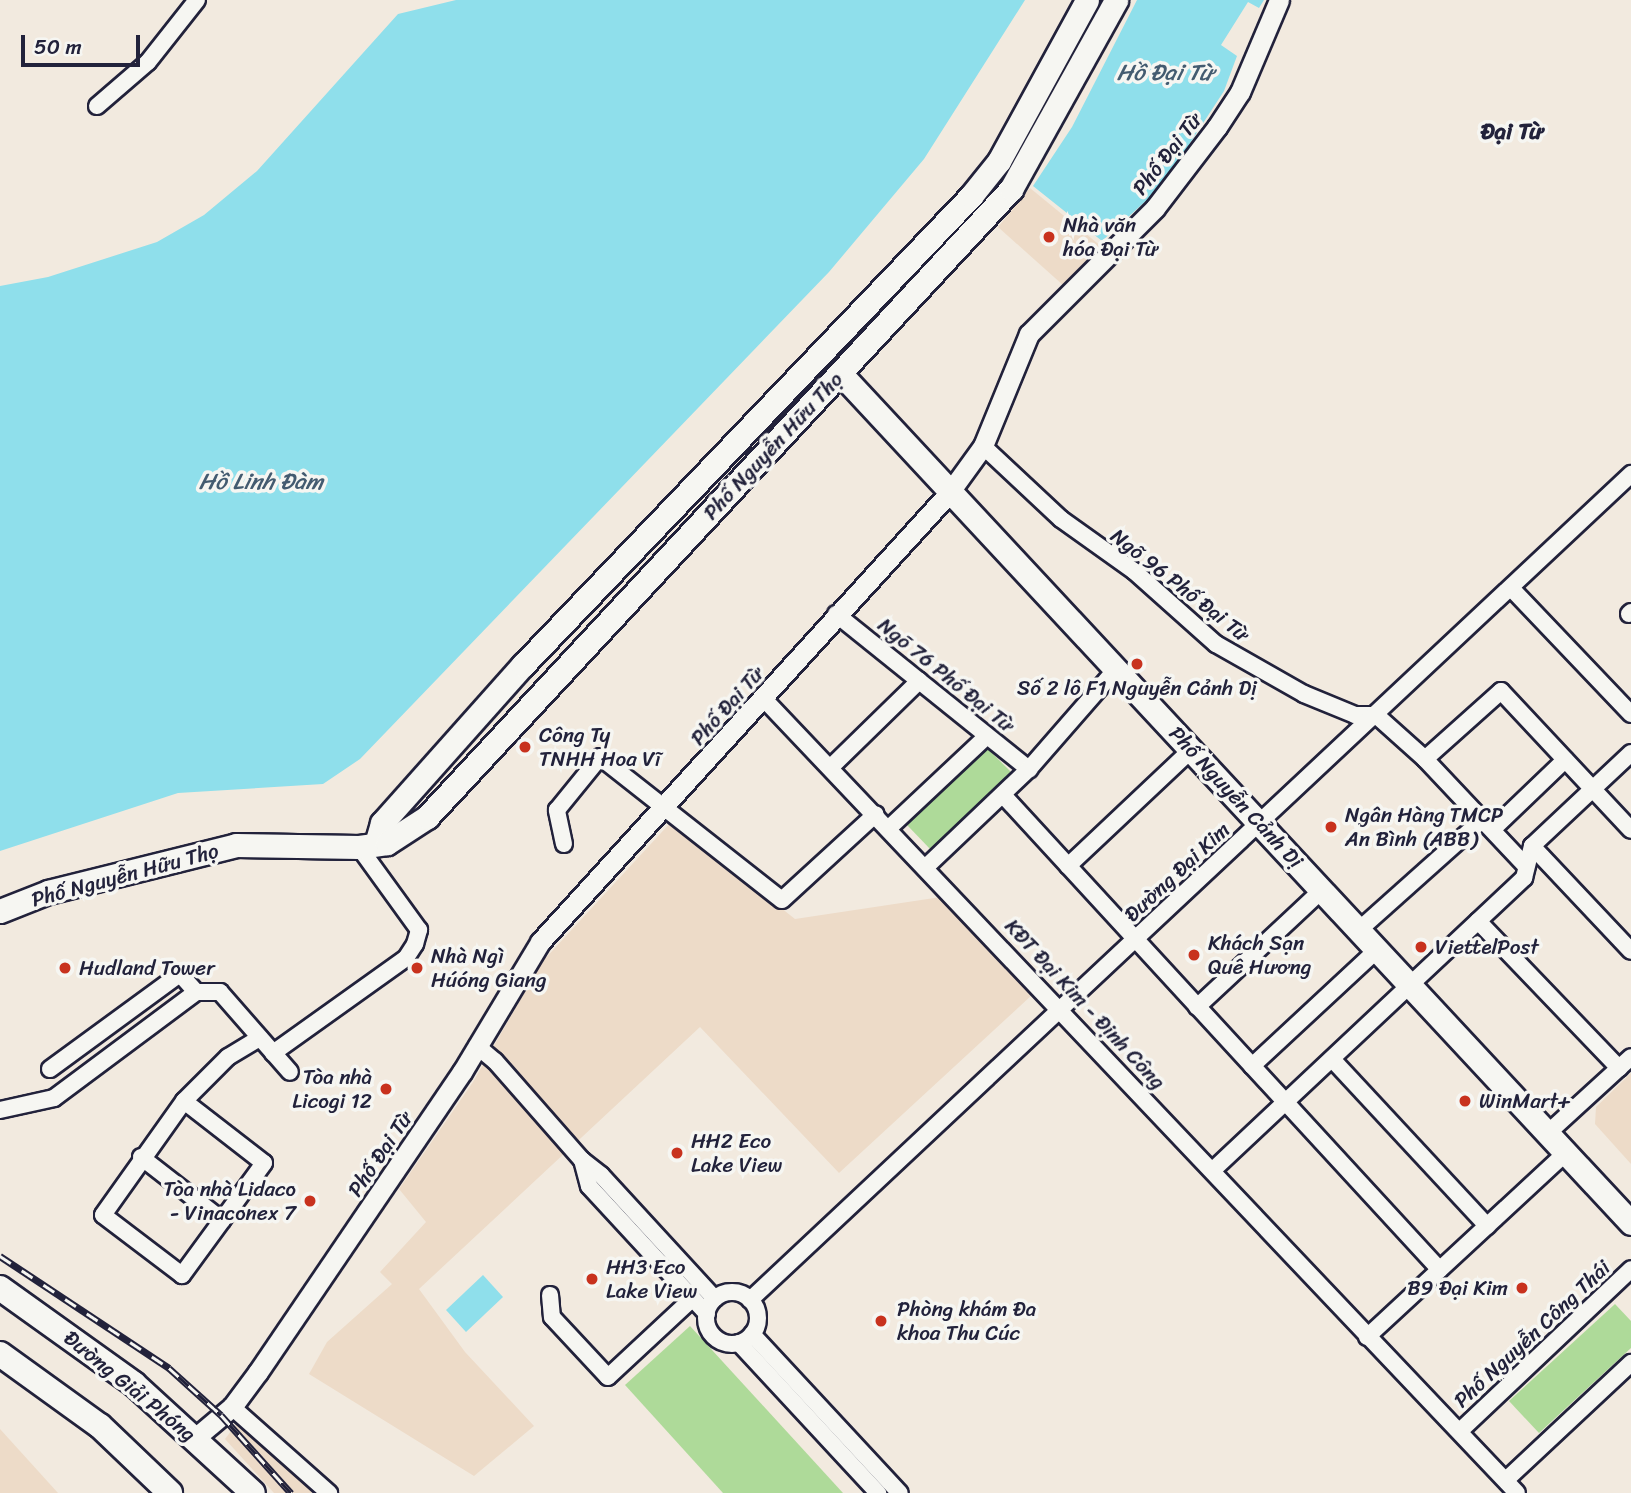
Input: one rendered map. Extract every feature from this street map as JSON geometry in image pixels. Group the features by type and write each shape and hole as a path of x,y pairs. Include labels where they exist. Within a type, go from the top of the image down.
{"main road":[{"name":"Phố Nguyễn Hữu Thọ","path":"368,846 382,822 523,665 946,224 999,161 1087,0"},
{"name":"Phố Nguyễn Hữu Thọ","path":"0,911 48,892 236,845 368,846 399,839 426,817 1011,189 1116,0"},
{"name":"Phố Nguyễn Cảnh Dị","path":"840,373 948,493 1117,668 1631,1223"},
{"name":"Đường Giải Phóng","path":"0,1288 134,1384 253,1493"},
{"path":"2,1360 100,1426 170,1493"}],"street":[{"path":"97,106 148,62 197,0"},
{"name":"Phố Đại Từ","path":"195,1438 232,1407 389,1181 477,1046 540,942 666,808 836,614 948,493 983,446 1029,334 1156,208 1217,127 1240,92 1279,0"},
{"path":"820,353 840,373"},
{"name":"Ngõ 96 Phố Đại Từ","path":"983,446 1061,519 1134,571 1216,645 1304,694 1355,715 1376,716"},
{"name":"Đường Đại Kim","path":"750,1300 1376,716 1631,474"},
{"path":"1511,588 1631,714"},
{"name":"Ngõ 76 Phố Đại Từ","path":"836,614 1029,769"},
{"path":"927,866 1029,769 1117,668"},
{"path":"832,766 919,681"},
{"path":"1425,759 1501,691 1631,830"},
{"name":"KĐT Đại Kim - Định Công","path":"764,699 832,766 1367,1337 1461,1430 1512,1486"},
{"path":"1376,716 1425,759 1527,866"},
{"path":"889,828 987,736"},
{"path":"1068,866 1192,749"},
{"path":"1213,1170 1524,878 1532,846 1631,753"},
{"path":"564,844 557,810 600,757 782,900 876,814"},
{"path":"1359,930 1565,760"},
{"path":"1003,795 1440,1270"},
{"path":"273,1053 406,957 415,944 419,930 368,846"},
{"path":"1532,846 1631,951"},
{"path":"1197,1007 1322,890"},
{"path":"1478,920 1625,1062 1549,1132"},
{"path":"1252,1066 1377,950"},
{"path":"50,1069 180,974 196,992"},
{"path":"0,1110 54,1098 196,992 220,992 290,1072"},
{"path":"184,1101 264,1163 182,1275 103,1215 141,1157 184,1101 228,1057 260,1038"},
{"path":"477,1046 495,1060 579,1157 601,1175 711,1307 715,1337 746,1338 900,1493"},
{"path":"1332,1059 1487,1226"},
{"path":"1367,1337 1567,1152"},
{"path":"141,1157 222,1220"},
{"path":"579,1157 589,1186 692,1299 711,1307"},
{"name":"Phố Nguyễn Công Thái","path":"1461,1430 1631,1269"},
{"path":"711,1307 729,1293 750,1300 758,1320 746,1338"},
{"path":"550,1295 552,1317 608,1377 692,1299"},
{"path":"746,1338 878,1493"},
{"path":"1512,1486 1631,1363"},
{"path":"232,1407 329,1493"}],"shaded area":[{"name":"Nhà văn hóa Đại Từ","path":"1030,188 1102,247 1064,286 998,227"},
{"path":"672,821 795,919 941,897 1032,995 839,1173 700,1027 419,1289 465,1352 534,1426 474,1476 309,1374 327,1342 392,1284 380,1272 426,1222 399,1189 473,1082 542,962"},
{"path":"1631,1073 1631,1164 1595,1124 1596,1107"},
{"path":"241,1418 315,1493 274,1493 225,1439"},
{"path":"0,1429 58,1493 0,1493"}],"green space":[{"path":"987,748 1012,773 932,851 907,825"},
{"path":"1615,1304 1631,1321 1631,1348 1539,1433 1509,1401"},
{"path":"690,1326 843,1493 723,1493 625,1385"}],"water":[{"name":"Hồ Linh Đàm","path":"456,0 1025,0 924,159 829,272 360,759 323,784 178,793 0,851 0,286 48,277 157,242 204,215 257,171 398,14"},
{"name":"Hồ Đại Từ","path":"1137,0 1264,0 1259,8 1248,2 1221,45 1237,56 1224,91 1162,186 1102,241 1033,186 1072,127"},
{"path":"483,1275 503,1297 466,1332 446,1310"}],"railway":[{"path":"0,1256 169,1368 221,1415 291,1493"}],"place":[{"name":"Nhà văn hóa Đại Từ","path":"1049,237"},
{"name":"Số 2 lô F1 Nguyễn Cảnh Dị","path":"1137,664"},
{"name":"Công Ty TNHH Hoa Vĩ","path":"525,747"},
{"name":"Ngân Hàng TMCP An Bình (ABB)","path":"1331,827"},
{"name":"ViettelPost","path":"1421,947"},
{"name":"Khách Sạn Quê Hương","path":"1194,955"},
{"name":"Hudland Tower","path":"65,968"},
{"name":"Nhà Ngì Húóng Giang","path":"417,968"},
{"name":"Tòa nhà Licogi 12","path":"386,1089"},
{"name":"WinMart+","path":"1465,1101"},
{"name":"HH2 Eco Lake View","path":"677,1153"},
{"name":"Tòa nhà Lidaco - Vinaconex 7","path":"310,1201"},
{"name":"HH3 Eco Lake View","path":"592,1279"},
{"name":"B9 Đại Kim","path":"1522,1288"},
{"name":"Phòng khám Đa khoa Thu Cúc","path":"881,1321"}],"district":[{"name":"Đại Từ","path":"1512,132"}]}
